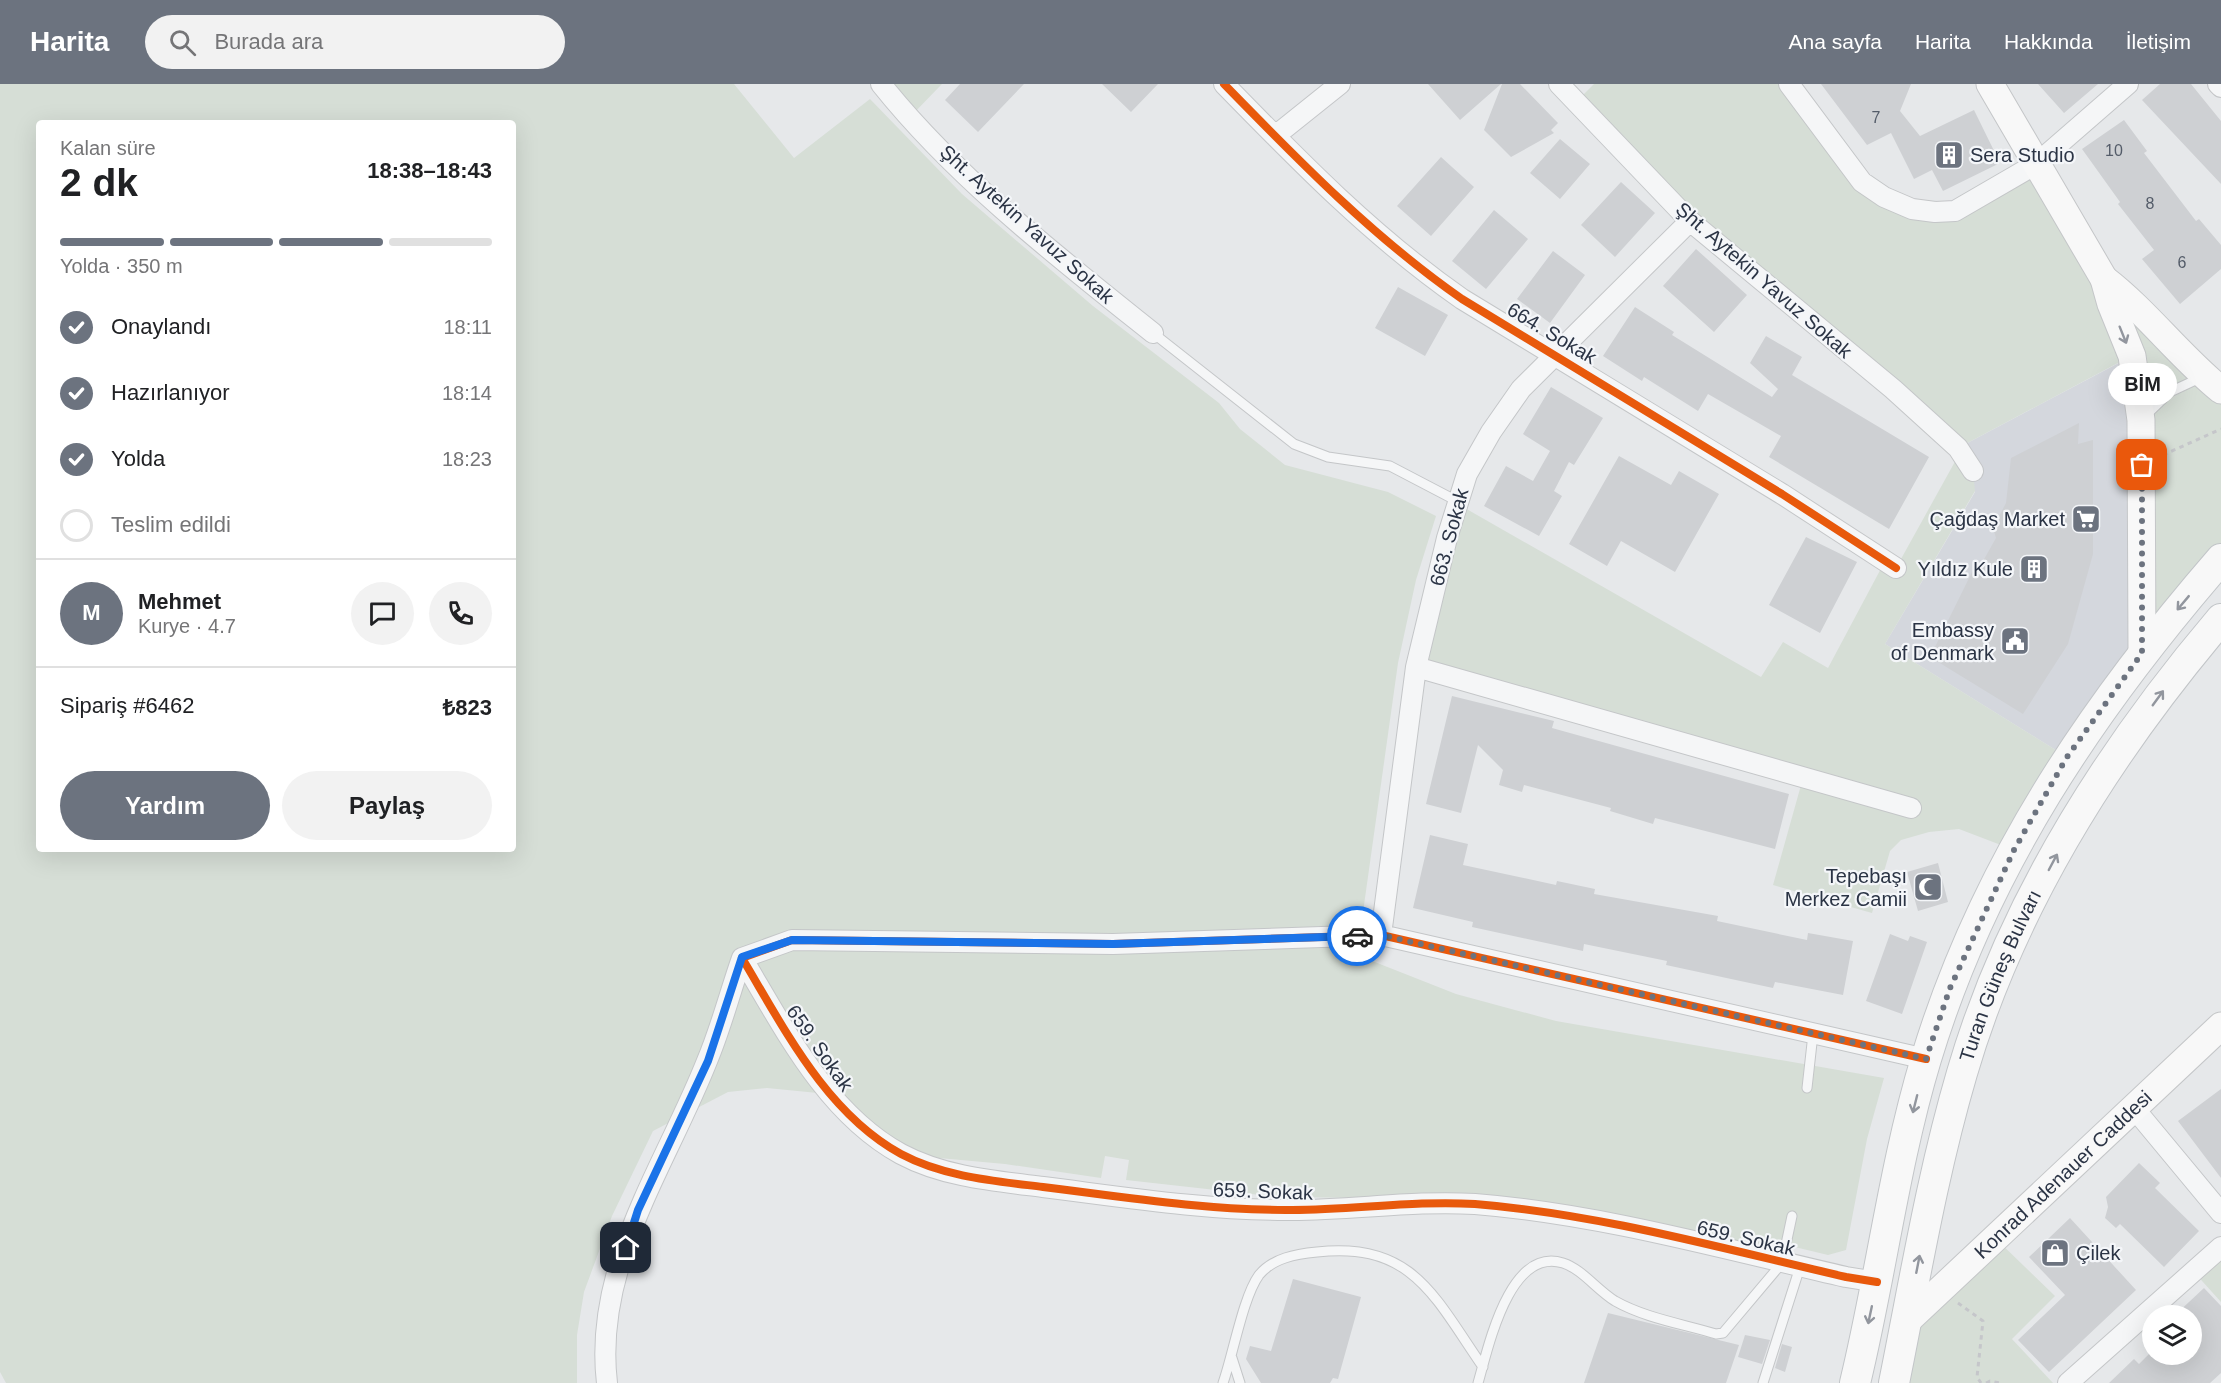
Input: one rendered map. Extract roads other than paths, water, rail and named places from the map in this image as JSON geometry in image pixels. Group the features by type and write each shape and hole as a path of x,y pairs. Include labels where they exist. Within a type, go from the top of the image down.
{"main road":[{"path":"1990,84 2104,279 2110,304 2132,356 2140,420 2142,465 2142,653"},
{"path":"2104,279 2129,298 2213,383"},
{"name":"Turan Güneş Bulvarı","path":"1855,1383 1898,1170 1926,1059 1950,988 2014,850 2067,757 2142,653 2221,559"},
{"name":"Turan Güneş Bulvarı","path":"1894,1383 1936,1172 1962,1071 2006,955 2075,820 2122,747 2167,684 2221,619"},
{"name":"Konrad Adenauer Caddesi","path":"1906,1321 2221,1026"}],"street":[{"name":"Şht. Aytekin Yavuz Sokak","path":"881,84 897,104 976,184 1153,333"},
{"name":"664. Sokak","path":"1224,84 1358,217 1413,265 1462,299 1555,354 1896,568"},
{"path":"1275,136 1340,84"},
{"name":"Şht. Aytekin Yavuz Sokak","path":"1559,84 1690,221 1893,389 1958,448 1973,471"},
{"path":"1789,84 1862,182 1884,197 1911,209 1935,212 1955,211 2037,164 2128,84"},
{"name":"663. Sokak","path":"1381,935 1416,667 1457,501 1467,474 1491,432 1521,389 1690,221"},
{"path":"1416,667 1911,808"},
{"path":"607,1383 606,1329 613,1286 638,1210 708,1061 742,957 792,940 1113,944 1381,935 1926,1059"},
{"name":"659. Sokak","path":"742,957 786,1032 840,1106 877,1139 922,1165 964,1176 1164,1203 1284,1210 1453,1203 1518,1209 1575,1217 1877,1282"},
{"path":"2133,1107 2221,1214"},
{"path":"2068,1383 2221,1247"}],"lane":[{"path":"1153,333 1294,444 1328,457 1390,466 1457,501"},
{"path":"2140,420 2170,392 2213,383"},
{"path":"1807,1088 1813,1034"},
{"path":"1763,1383 1791,1265 1792,1216"},
{"path":"1223,1383 1257,1278 1265,1268 1290,1256 1351,1251 1372,1253 1396,1261 1418,1278 1442,1307 1483,1367"},
{"path":"1478,1383 1508,1294 1531,1268 1543,1263 1563,1263 1615,1300 1631,1308 1716,1334 1728,1329 1791,1265"},
{"path":"1232,1358 1240,1383"}],"place":[{"name":"Sera Studio","path":"1949,155"},
{"name":"BİM","path":"2142,465"},
{"name":"Çağdaş Market","path":"2086,519"},
{"name":"Yıldız Kule","path":"2034,569"},
{"name":"Embassy of Denmark","path":"2015,641"},
{"name":"Tepebaşı Merkez Camii","path":"1928,887"},
{"name":"Çilek","path":"2055,1253"}]}
